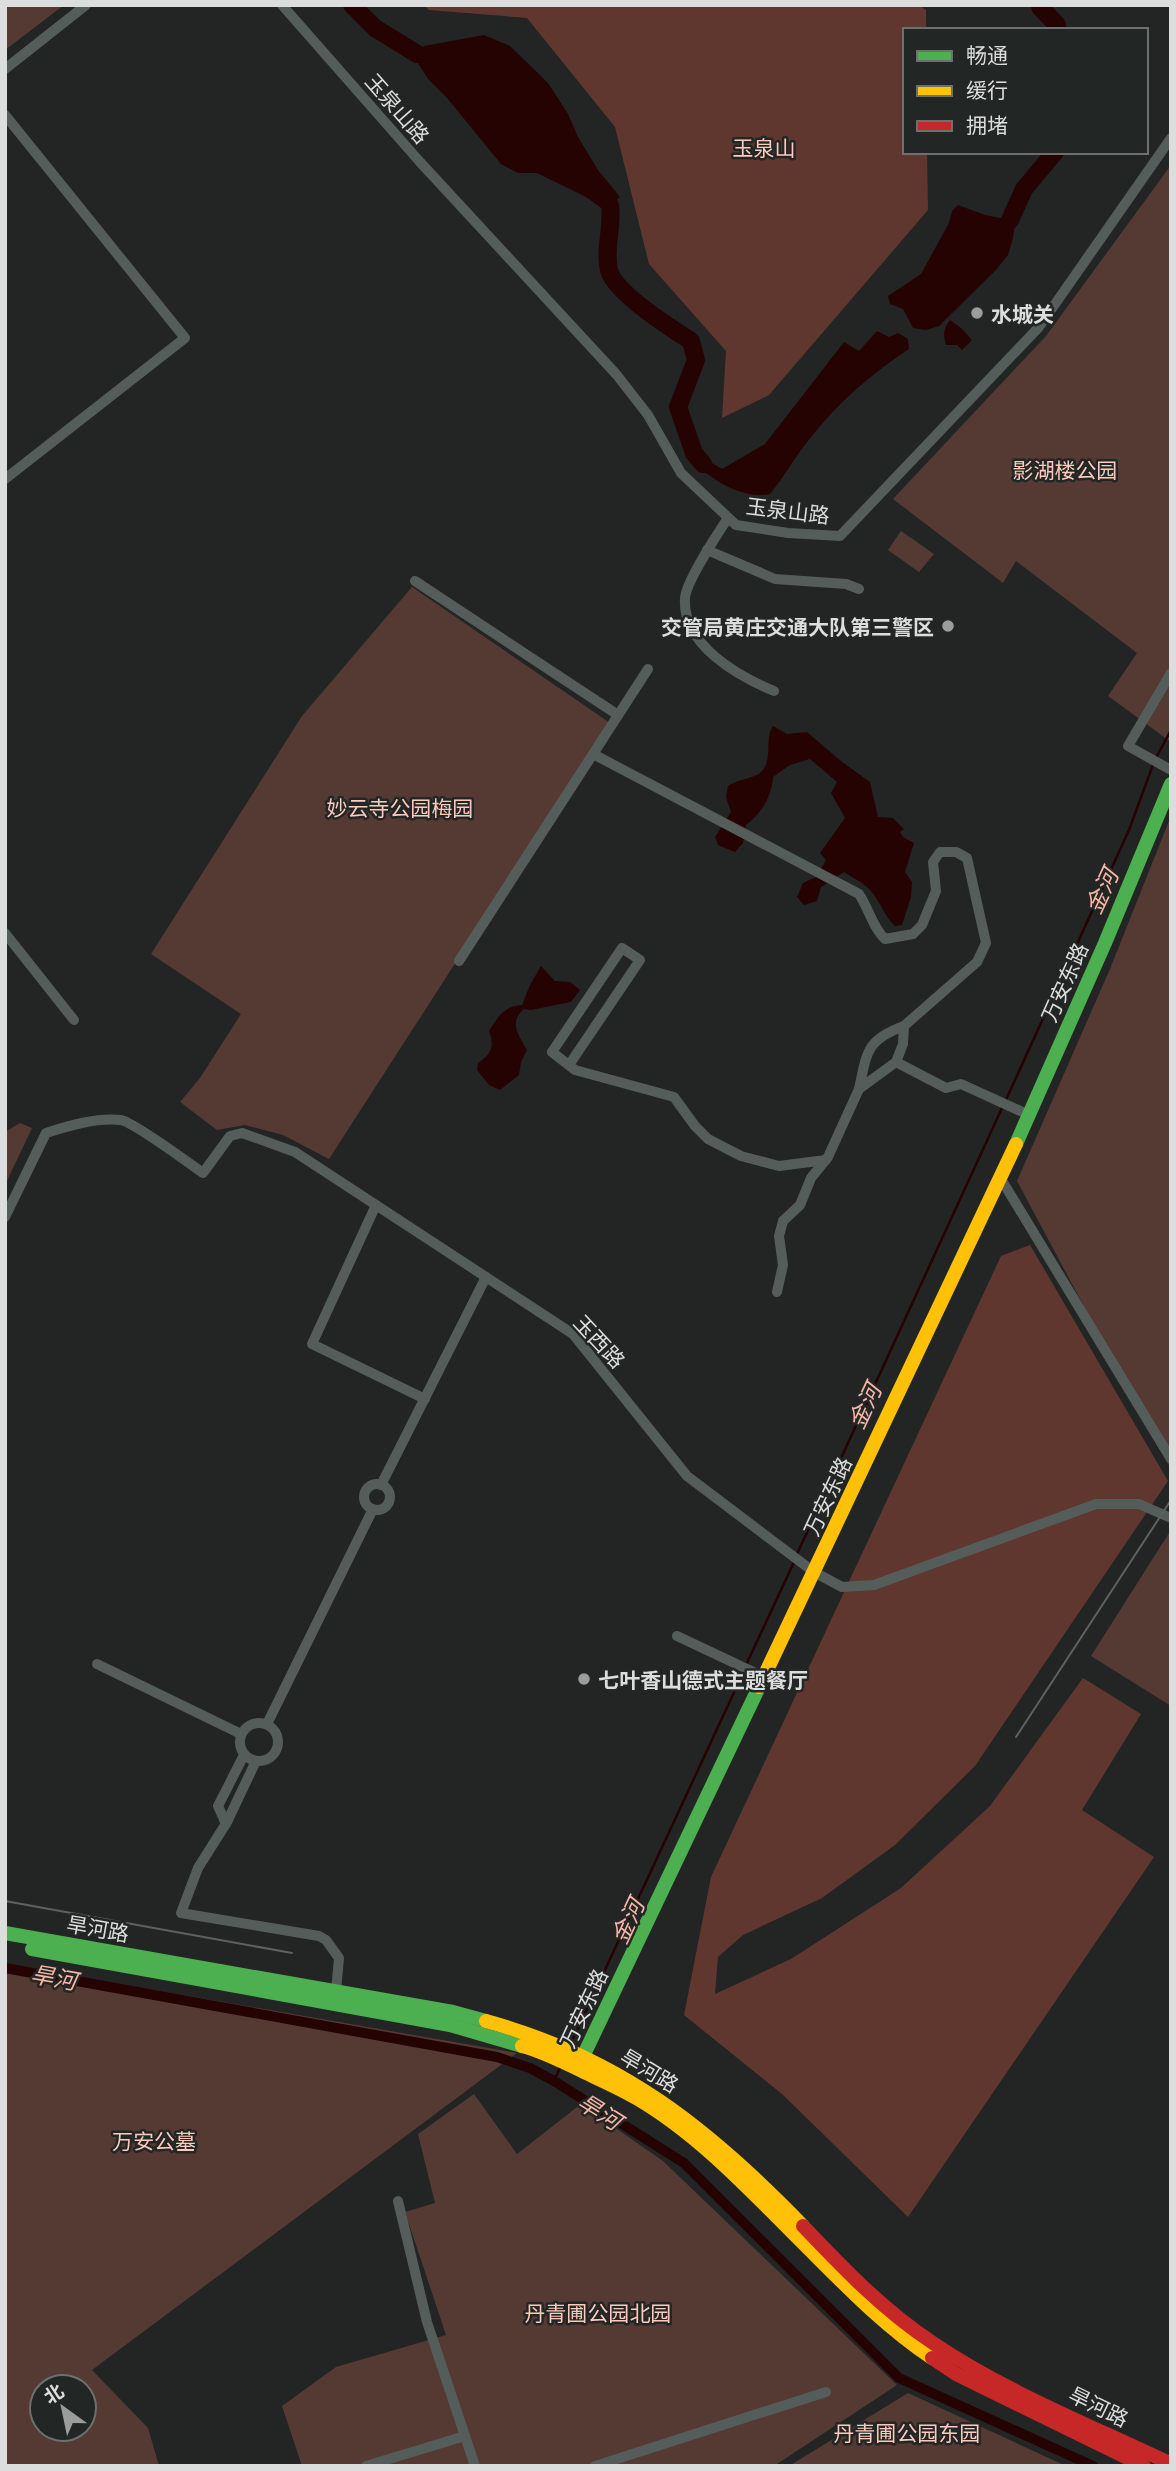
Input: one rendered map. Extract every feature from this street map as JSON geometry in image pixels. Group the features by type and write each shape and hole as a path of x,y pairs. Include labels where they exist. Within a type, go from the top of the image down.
{"main road":[{"name":"万安东路","path":"575,2060 764,1677 809,1567 1001,1179 1171,784"},
{"name":"旱河路","path":"5,1933 453,2012 492,2022 646,2089 686,2116 743,2167 877,2298 916,2332 962,2363 1171,2464"},
{"name":"旱河路","path":"5,1944 450,2025 554,2050"},
{"name":"旱河路","path":"575,2060 678,2127 735,2176 868,2308 908,2342 956,2374 1144,2466"}],"street":[{"path":"5,69 86,5"},
{"name":"玉泉山路","path":"282,5 420,162 616,374 648,415 681,473 736,524 775,531 840,536 1039,327 1171,138"},
{"path":"5,115 185,338 5,480"},
{"path":"728,518 707,550 684,597 687,616 705,647 752,682 774,691"},
{"path":"707,550 775,579 846,584 859,589"},
{"path":"415,581 618,715"},
{"path":"460,961 648,669"},
{"path":"1166,766 1128,746 1171,673"},
{"path":"593,754 859,894 871,913 876,930 885,939 914,934 922,925 936,891 933,862 940,852 956,852 967,858 986,943 977,962 904,1026 883,1034 867,1053 859,1089 826,1160 811,1178 800,1205 783,1221 779,1236 783,1265 778,1292"},
{"path":"5,933 74,1020"},
{"path":"569,1065 640,960 622,948 552,1052 575,1070 674,1097 708,1139 741,1156 779,1166 826,1160"},
{"path":"859,1089 896,1062 903,1044 904,1026"},
{"path":"896,1062 946,1088 961,1084 1029,1115"},
{"name":"玉西路","path":"5,1217 46,1133 107,1119 124,1120 203,1173 230,1136 242,1133 296,1152 573,1334 687,1476 809,1567 842,1587 874,1585 1096,1504 1139,1504 1171,1518"},
{"path":"1001,1179 1171,1459"},
{"path":"376,1205 312,1344 425,1399"},
{"path":"382,1485 486,1277"},
{"path":"373,1485 382,1485 388,1490 388,1502 383,1508 373,1509 365,1503 364,1494 373,1485"},
{"path":"267,1724 373,1509"},
{"path":"677,1636 764,1677"},
{"path":"97,1664 241,1734"},
{"path":"254,1723 267,1724 276,1732 278,1745 273,1756 256,1761 244,1755 239,1743 241,1734 254,1723"},
{"path":"226,1824 218,1806 244,1755"},
{"path":"256,1761 226,1824 198,1868 181,1913 319,1936 326,1940 339,1958 336,1991"},
{"path":"398,2201 427,2322 475,2466"},
{"path":"595,2466 826,2392"},
{"path":"366,2466 465,2436"}],"green space":[{"path":"5,5 64,5 5,50"},
{"name":"玉泉山","path":"424,5 919,5 926,10 926,28 903,28 903,154 927,154 928,210 769,395 722,418 726,351 649,264 615,127 527,18 429,10"},
{"name":"影湖楼公园","path":"1171,165 1171,742 1108,696 1137,653 1016,561 1003,583 893,499 1046,336"},
{"path":"901,531 934,554 919,572 888,550"},
{"name":"妙云寺公园梅园","path":"412,587 610,723 329,1159 283,1135 245,1125 217,1130 180,1102 200,1078 241,1014 151,954 302,716"},
{"path":"1171,816 1171,1469 1017,1181 1110,969"},
{"path":"20,1123 32,1128 5,1185 5,1132"},
{"path":"1030,1245 1168,1481 975,1766 895,1845 822,1898 743,1935 718,1957 715,1994 791,1959 901,1888 990,1806 1083,1678 1141,1714 1082,1810 1154,1857 908,2217 782,2094 684,2015 711,1877 1001,1256"},
{"path":"1171,1530 1171,1706 1091,1656"},
{"name":"万安公墓","path":"5,1964 517,2053 92,2370 95,2373 28,2373 28,2443 98,2443 98,2376 148,2428 159,2466 5,2466"},
{"name":"丹青圃公园北园","path":"474,2094 517,2154 581,2104 663,2161 897,2385 774,2466 302,2466 282,2406 336,2367 446,2335 405,2212 435,2203 418,2134"},
{"name":"丹青圃公园东园","path":"908,2393 1066,2466 789,2466"}],"shaded area":[{"path":"484,35 510,46 548,83 598,170 620,197 604,210 586,197 537,173 518,173 501,164 428,79 414,57 424,46"},
{"path":"958,205 985,215 1010,220 1015,224 1008,255 939,326 926,330 913,328 903,309 890,304 888,296 921,274 949,223 952,211"},
{"path":"950,320 972,340 962,350 957,345 946,345 944,332"},
{"path":"877,331 889,337 898,333 908,339 909,349 842,402 803,447 770,494 751,494 733,489 700,468 707,460 722,469 765,444 844,342 859,351"},
{"path":"773,726 787,734 807,732 870,782 878,817 893,818 904,829 900,832 903,837 914,843 905,872 912,882 911,897 902,925 895,926 872,892 844,872 821,887 817,901 804,905 797,897 803,883 816,877 826,860 820,853 845,818 831,793 837,782 810,759 790,765 773,777 765,804 746,825 743,843 735,852 718,845 715,837 731,812 726,797 728,786 763,770 768,759 769,736"},
{"path":"541,966 555,981 570,982 580,990 571,1002 524,1009 519,1014 516,1029 527,1050 519,1075 500,1090 489,1085 477,1070 478,1063 491,1050 489,1031 492,1026 506,1010 522,1005"}],"waterway":[{"path":"352,5 375,28 417,54"},
{"path":"1040,7 1058,28"},
{"path":"1010,220 1024,189 1053,154"},
{"path":"610,205 608,262 613,279 632,299 691,341 696,360 678,407 694,453 703,464"},
{"name":"金河","path":"1157,756 1171,730"},
{"name":"金河","path":"1005,1102 1129,830 1154,762"},
{"name":"金河","path":"797,1554 1002,1108"},
{"name":"金河","path":"746,1665 795,1560"},
{"name":"金河","path":"571,2043 744,1671"},
{"name":"旱河","path":"5,1968 497,2057 530,2068 684,2163 899,2378 1093,2466"},
{"name":"金河","path":"554,2081 560,2068"}],"tram line":[{"path":"1016,1737 1171,1500"},
{"path":"5,1901 292,1953"}],"traffic: fast":[{"path":"1016,1144 1105,943 1171,784"},
{"path":"578,2067 759,1687"},
{"path":"5,1933 453,2012 486,2021"},
{"path":"32,1949 450,2025 522,2046"}],"traffic: slow":[{"path":"759,1687 1016,1144"},
{"path":"486,2021 534,2036 579,2055 620,2076 659,2101 732,2158 803,2226"},
{"path":"522,2046 555,2058 625,2092 685,2132 730,2170 870,2308 932,2358"}],"traffic: jam":[{"path":"803,2226 881,2303 933,2343 990,2378 1171,2464"},
{"path":"932,2358 956,2374 1144,2466"}],"place":[{"name":"水城关","path":"977,313"},
{"name":"交管局黄庄交通大队第三警区","path":"948,626"},
{"name":"七叶香山德式主题餐厅","path":"584,1679"}]}
